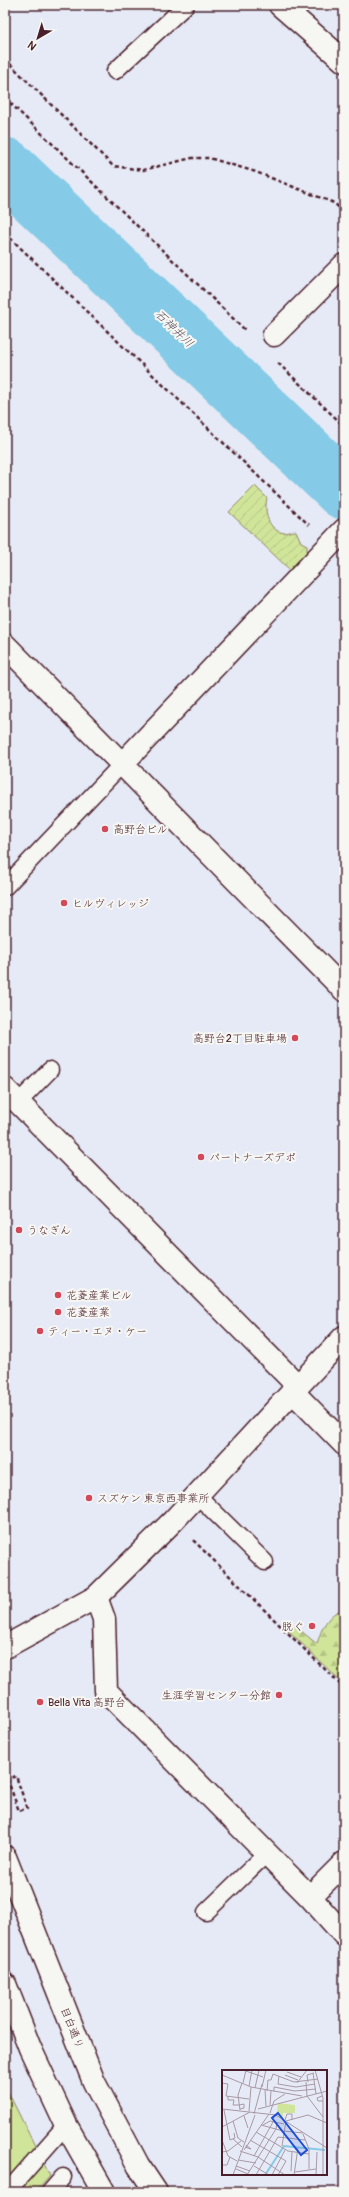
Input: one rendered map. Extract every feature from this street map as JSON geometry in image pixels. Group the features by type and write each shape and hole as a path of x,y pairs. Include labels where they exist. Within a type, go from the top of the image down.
{"street":[{"path":"280,5 344,62"},
{"path":"274,335 344,265"},
{"path":"123,763 337,537"},
{"path":"5,645 123,763 344,990"},
{"path":"12,1096 296,1389 344,1444"},
{"path":"5,1647 96,1597 173,1521 344,1338"},
{"path":"96,1597 104,1620 106,1691 310,1897 344,1935"},
{"name":"目白通り","path":"5,1857 94,2082 138,2165 156,2192"},
{"path":"310,1897 344,1863"},
{"path":"5,1984 30,2048 66,2126 104,2192"}],"lane":[{"path":"115,72 186,5"},
{"path":"5,887 123,763"},
{"path":"12,1096 50,1070"},
{"path":"197,1495 265,1562"},
{"path":"206,1912 266,1854"},
{"path":"7,2192 66,2126"},
{"path":"50,2192 63,2177"}],"path":[{"path":"5,59 112,166 143,170 192,158 209,158 256,172 334,203 344,212"},
{"path":"5,98 246,332"},
{"path":"5,233 337,537"},
{"path":"275,360 344,426"},
{"path":"173,1521 344,1688"},
{"path":"5,1780 16,1776 27,1808 19,1811 8,1781 7,1758"}],"green space":[{"path":"255,486 267,498 266,513 272,526 282,533 296,531 301,542 307,545 307,552 290,570 229,512"},
{"path":"344,1609 344,1685 288,1630 289,1626 295,1626 317,1644 323,1627 329,1618 338,1611"},
{"path":"5,2086 50,2176 36,2192 5,2192"}],"waterway":[{"name":"石神井川","path":"5,167 344,490"}],"place":[{"name":"高野台ビル","path":"105,829"},
{"name":"ヒルヴィレッジ","path":"64,903"},
{"name":"高野台2丁目駐車場","path":"295,1038"},
{"name":"パートナーズデポ","path":"201,1157"},
{"name":"うなぎん","path":"19,1230"},
{"name":"花菱産業ビル","path":"58,1295"},
{"name":"花菱産業","path":"58,1312"},
{"name":"ティー・エヌ・ケー","path":"40,1331"},
{"name":"スズケン 東京西事業所","path":"89,1498"},
{"name":"脱ぐ","path":"312,1626"},
{"name":"生涯学習センター分館","path":"279,1695"},
{"name":"Bella Vita 高野台","path":"40,1702"}]}
